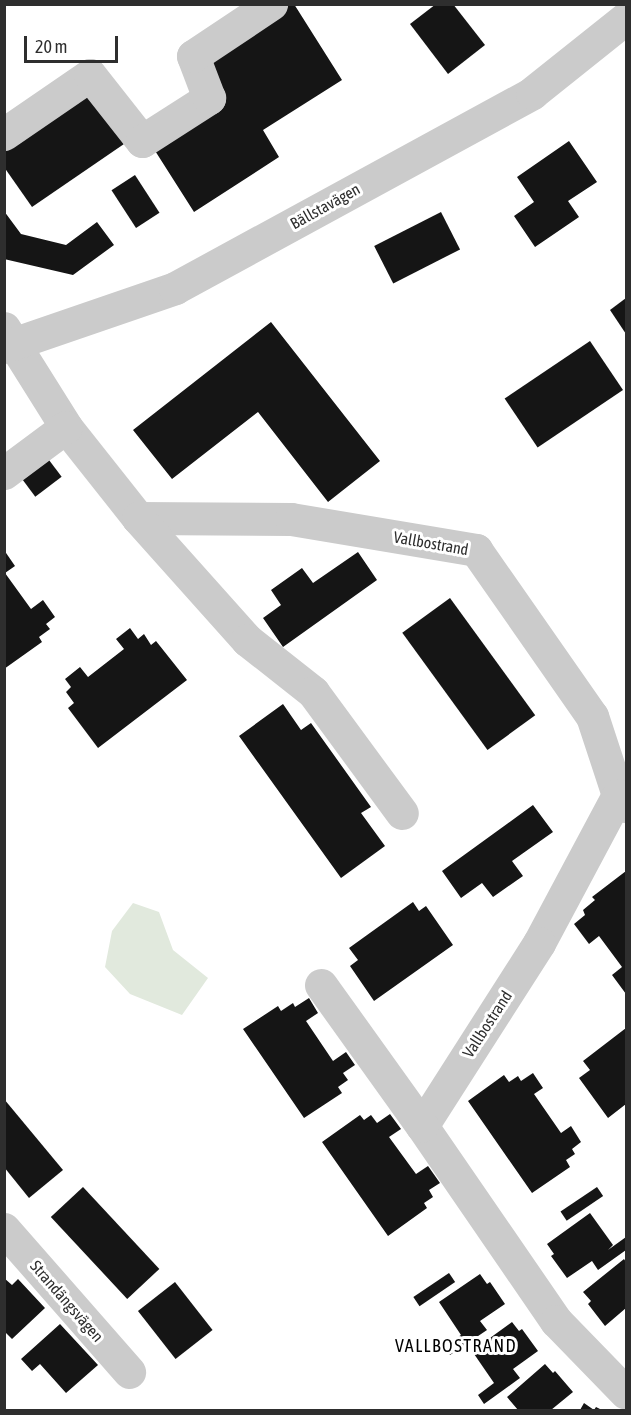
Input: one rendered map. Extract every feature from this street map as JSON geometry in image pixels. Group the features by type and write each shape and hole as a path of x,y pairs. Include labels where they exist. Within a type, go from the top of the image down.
{"street":[{"path":"4,134 90,75 142,141 209,98 193,56 271,4"},
{"name":"Bällstavägen","path":"8,339 175,288 532,93 627,18"},
{"path":"8,339 66,427 138,518 247,640 313,692 402,813"},
{"path":"4,473 66,427"},
{"name":"Vallbostrand","path":"138,518 291,519 476,550 592,716 622,801 539,943 422,1126"},
{"path":"321,985 422,1126 556,1321 627,1393"},
{"name":"Strandängsvägen","path":"4,1229 129,1372"}],"shaded area":[{"path":"133,903 159,912 173,950 208,978 182,1015 130,994 105,967 112,931"}],"building":[{"path":"288,4 294,4 342,80 263,130 279,157 194,212 152,146 223,101 198,61"},
{"path":"436,4 453,4 485,45 448,74 410,24"},
{"path":"86,89 124,144 32,207 4,167 4,145"},
{"path":"569,141 597,182 568,201 579,217 535,247 514,216 534,202 517,177"},
{"path":"135,175 160,213 136,228 112,190"},
{"path":"4,211 21,234 66,245 97,222 114,245 73,275 4,259"},
{"path":"441,212 460,249 393,283 374,246"},
{"path":"626,298 626,334 610,310"},
{"path":"271,322 380,461 328,502 258,412 172,479 133,430"},
{"path":"590,341 623,390 538,448 505,399"},
{"path":"49,460 62,477 35,497 23,480"},
{"path":"4,550 15,566 5,573 31,609 43,600 55,617 46,624 50,629 39,637 42,642 4,669"},
{"path":"358,552 377,580 283,647 263,618 281,605 271,590 302,568 313,583"},
{"path":"450,598 535,715 487,750 402,633"},
{"path":"130,628 138,639 144,634 151,645 156,641 187,680 98,748 68,708 74,703 66,692 71,687 65,679 80,667 88,677 124,649 116,639"},
{"path":"283,704 301,730 311,723 371,807 361,813 385,846 341,878 239,736"},
{"path":"533,805 553,832 512,861 523,876 493,897 482,883 461,898 442,871"},
{"path":"626,871 626,994 612,975 622,967 599,936 589,944 574,924 585,915 583,910 595,900 592,897"},
{"path":"413,902 419,911 426,906 453,945 374,1001 350,966 358,960 349,948"},
{"path":"309,998 318,1013 306,1021 333,1061 346,1052 355,1065 343,1073 348,1080 338,1087 342,1093 304,1118 243,1029 278,1006 281,1011 293,1003 295,1007"},
{"path":"626,1028 626,1104 608,1118 579,1078 590,1070 583,1061"},
{"path":"533,1073 543,1088 534,1094 561,1133 571,1126 581,1142 572,1149 575,1154 566,1160 570,1167 532,1193 468,1101 504,1075 509,1082 518,1076 521,1081"},
{"path":"4,1099 63,1170 29,1198 4,1167"},
{"path":"390,1114 401,1129 389,1137 416,1174 428,1166 440,1183 429,1190 433,1197 424,1203 427,1208 388,1236 322,1142 360,1115 364,1120 371,1115 377,1123"},
{"path":"83,1187 159,1269 127,1299 51,1217"},
{"path":"597,1187 603,1196 567,1221 561,1212"},
{"path":"590,1213 613,1245 608,1250 626,1237 626,1250 598,1270 592,1261 567,1278 551,1256 554,1254 547,1244"},
{"path":"624,1259 626,1262 626,1308 605,1326 588,1304 591,1301 583,1292"},
{"path":"449,1273 455,1282 420,1306 413,1297"},
{"path":"480,1274 487,1284 490,1282 505,1304 480,1321 487,1330 450,1355 444,1346 461,1335 439,1302"},
{"path":"4,1278 12,1285 18,1279 45,1308 12,1339 4,1331"},
{"path":"175,1282 213,1330 176,1359 138,1311"},
{"path":"512,1322 519,1331 522,1329 538,1351 513,1369 520,1378 484,1404 478,1395 494,1383 472,1351"},
{"path":"60,1324 98,1365 66,1393 40,1364 32,1371 21,1359"},
{"path":"545,1364 553,1373 555,1371 573,1392 551,1410 518,1410 507,1397"},
{"path":"584,1403 594,1410 580,1410"}],"district":[{"name":"VALLBOSTRAND","path":"456,1346"}]}
